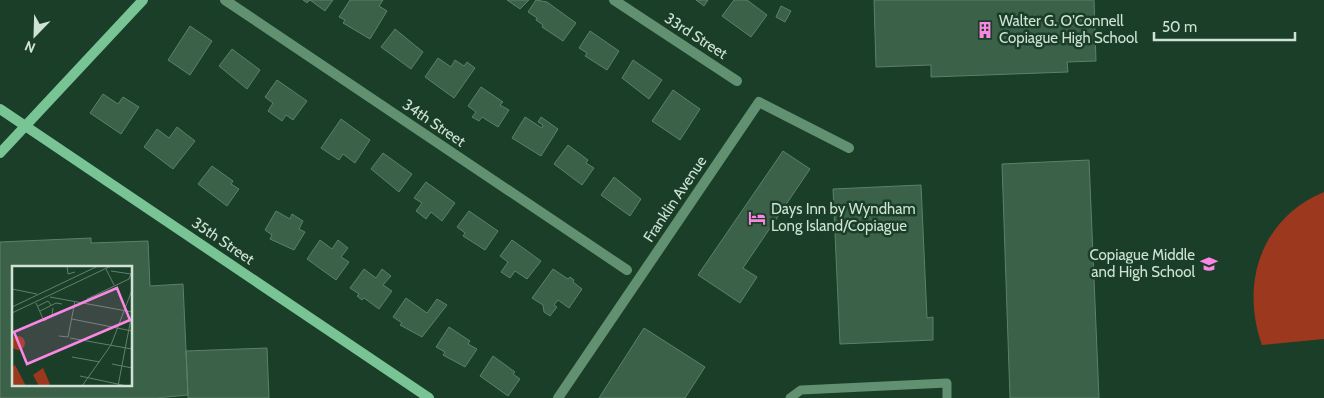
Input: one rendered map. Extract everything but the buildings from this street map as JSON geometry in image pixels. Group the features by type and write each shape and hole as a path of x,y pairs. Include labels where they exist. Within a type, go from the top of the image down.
{"street":[{"path":"0,153 143,0"},
{"name":"34th Street","path":"225,0 627,270"},
{"name":"33rd Street","path":"614,0 737,81"},
{"name":"Franklin Avenue","path":"558,398 759,102 849,148"},
{"name":"35th Street","path":"0,109 429,398"}],"lane":[{"path":"790,398 800,390 947,383 947,398"}],"shaded area":[{"path":"1324,192 1324,339 1262,345 1256,322 1254,299 1255,276 1261,255 1271,235 1285,218 1302,203"}],"place":[{"name":"Walter G. O'Connell Copiague High School","path":"985,30"},
{"name":"Days Inn by Wyndham Long Island/Copiague","path":"757,218"},
{"name":"Copiague Middle and High School","path":"1209,264"}]}
